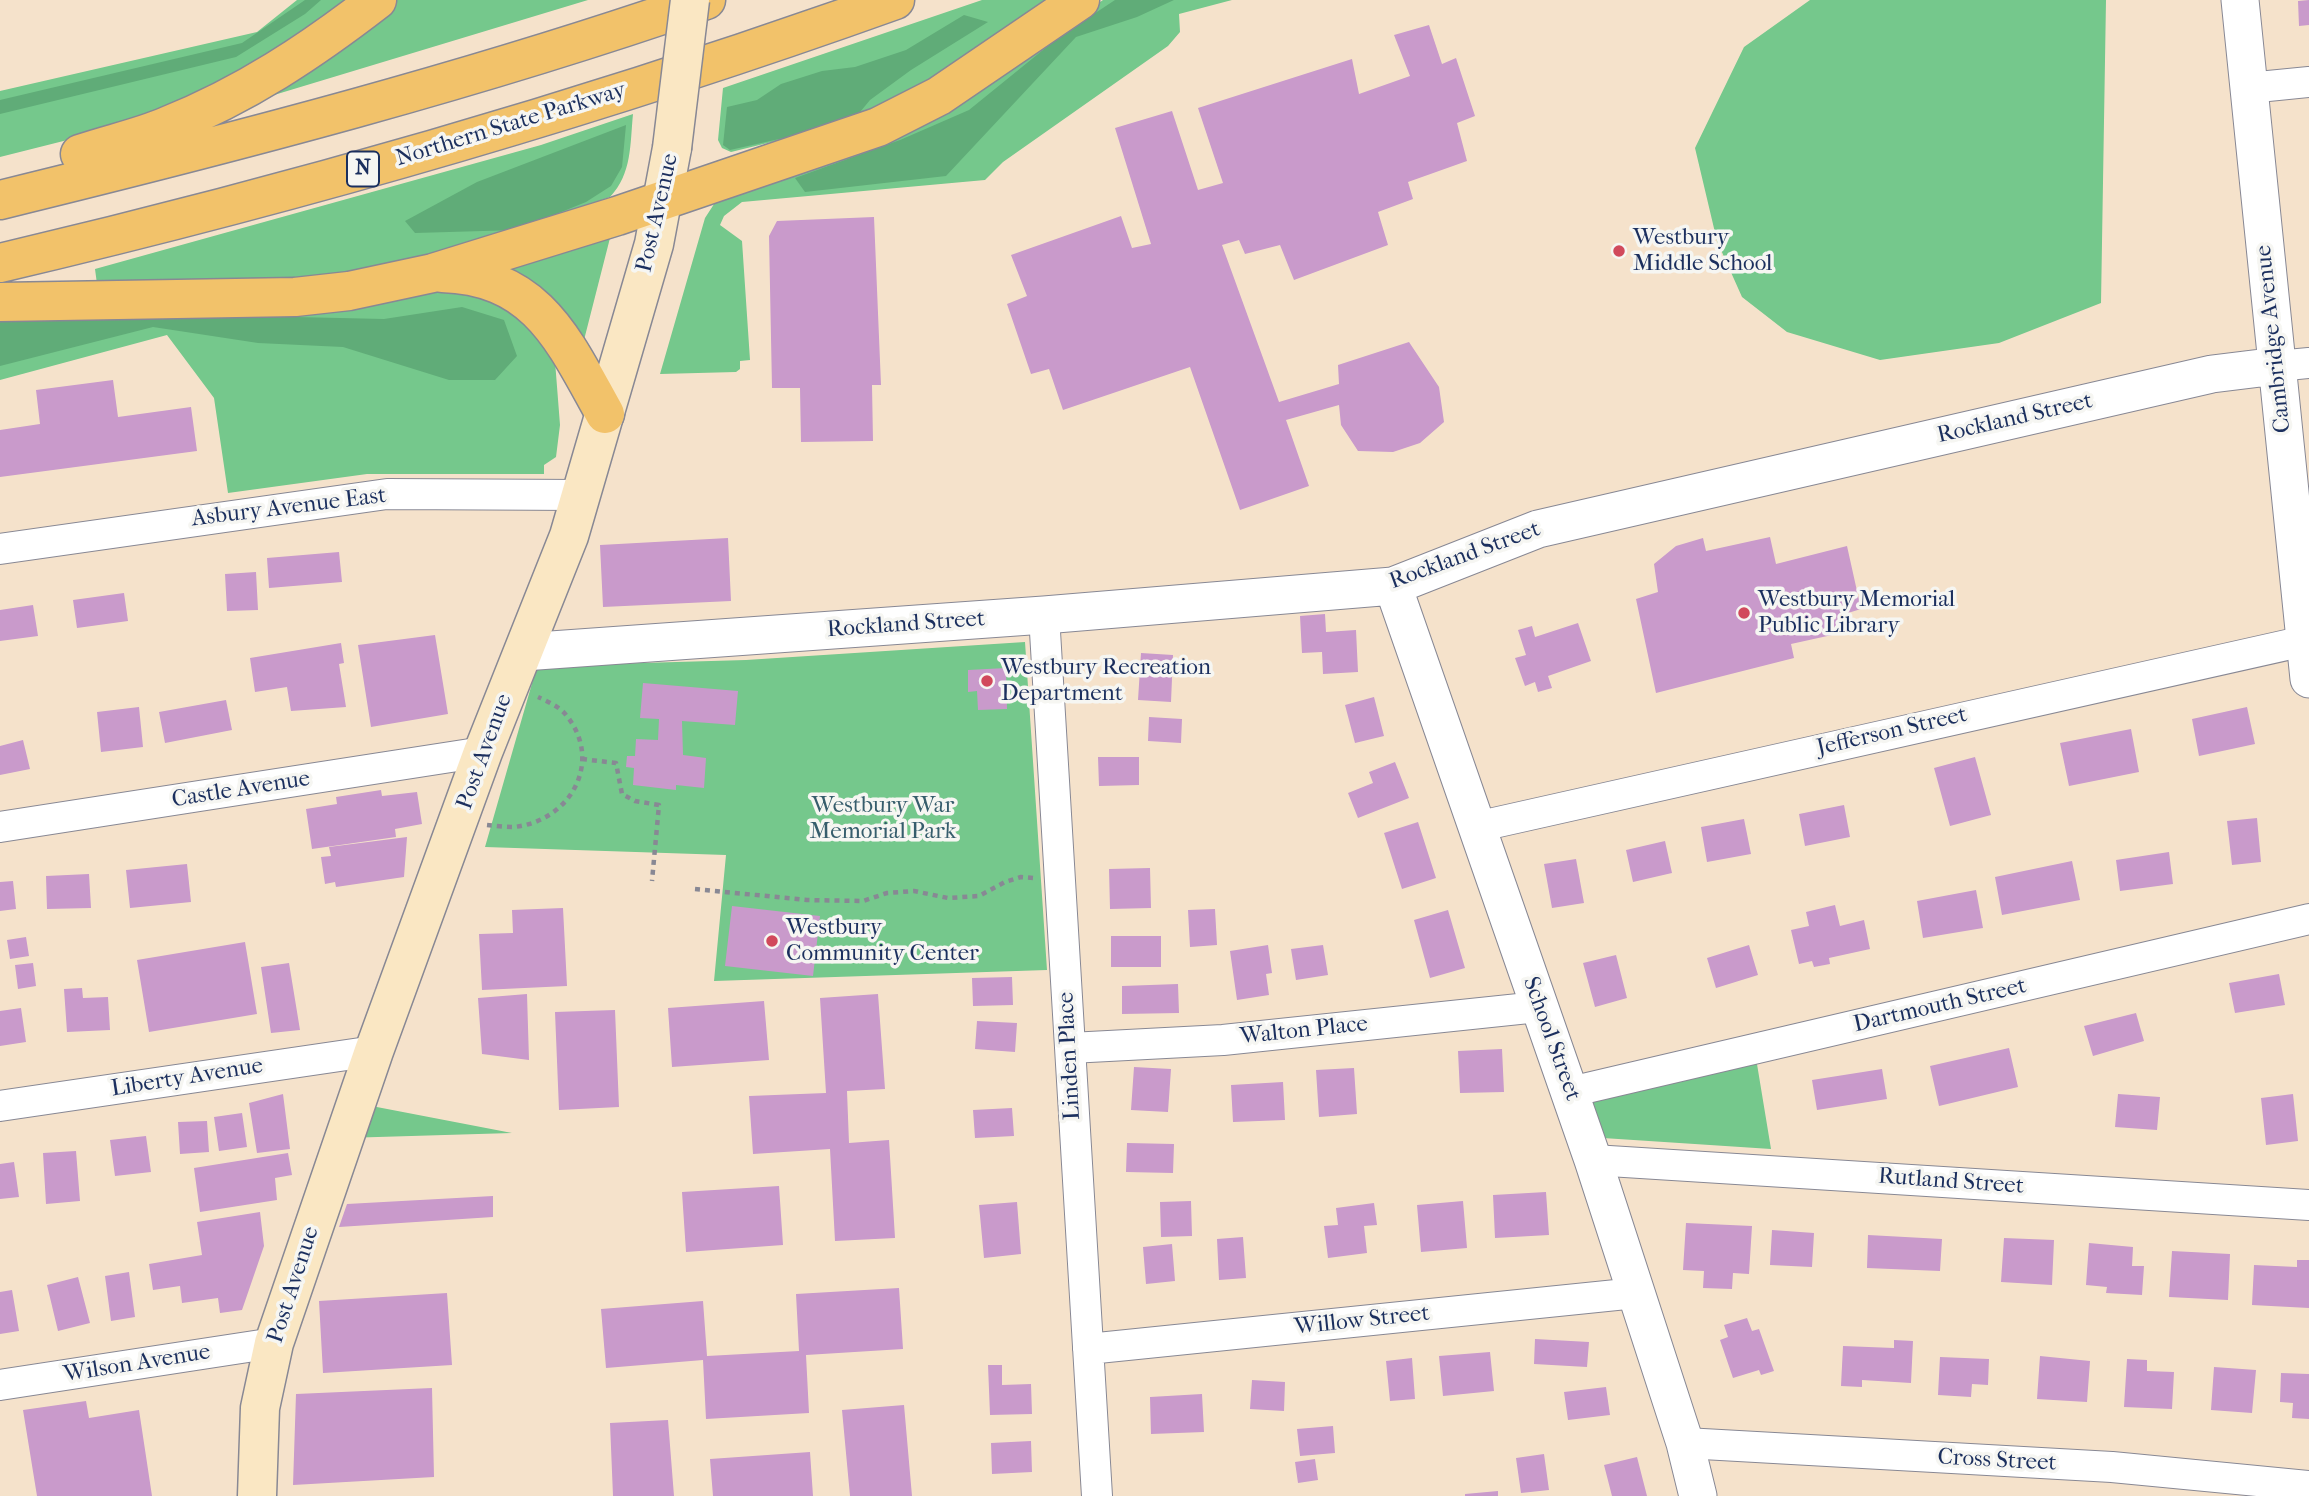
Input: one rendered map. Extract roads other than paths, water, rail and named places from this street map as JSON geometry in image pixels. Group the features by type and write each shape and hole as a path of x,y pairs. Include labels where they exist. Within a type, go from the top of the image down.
{"highway":[{"path":"0,185 90,151 146,135 224,101 298,60 377,0"},
{"path":"0,200 313,119 645,21 706,0"},
{"name":"Northern State Parkway","path":"0,263 196,215 496,130 726,58 895,0"},
{"path":"0,302 295,297 349,291 433,273 663,201 854,137 900,118 939,96 1080,0"},
{"path":"433,273 487,279 532,304 561,336 605,414"}],"main road":[{"name":"Post Avenue","path":"257,1496 260,1408 274,1343 374,1051 483,752 569,536 605,414 663,201 690,0"}],"street":[{"name":"Cambridge Avenue","path":"2240,0 2248,88 2293,364 2309,679"},
{"path":"2248,88 2309,82"},
{"name":"Rockland Street","path":"523,652 1044,615 1394,586 1538,528 2198,377 2293,364"},
{"name":"Asbury Avenue East","path":"0,549 387,494 580,495"},
{"name":"School Street","path":"1394,586 1593,1160 1685,1443 1698,1496"},
{"name":"Linden Place","path":"1044,615 1097,1496"},
{"name":"Jefferson Street","path":"1476,827 2307,640"},
{"name":"Castle Avenue","path":"0,827 483,752"},
{"name":"Dartmouth Street","path":"1570,1092 2309,919"},
{"name":"Walton Place","path":"1070,1048 1223,1040 1538,1007"},
{"name":"Liberty Avenue","path":"0,1106 374,1051"},
{"name":"Rutland Street","path":"1593,1160 2309,1205"},
{"name":"Willow Street","path":"1088,1349 1636,1293"},
{"name":"Wilson Avenue","path":"0,1385 274,1343"},
{"name":"Cross Street","path":"1685,1443 2112,1467 2257,1488 2309,1486"}],"place":[{"name":"Westbury Middle School","path":"1619,251"},
{"name":"Westbury Memorial Public Library","path":"1744,613"},
{"name":"Westbury Recreation Department","path":"987,681"},
{"name":"Westbury Community Center","path":"772,941"}],"park label":[{"name":"Westbury War Memorial Park","path":"883,819"}]}
